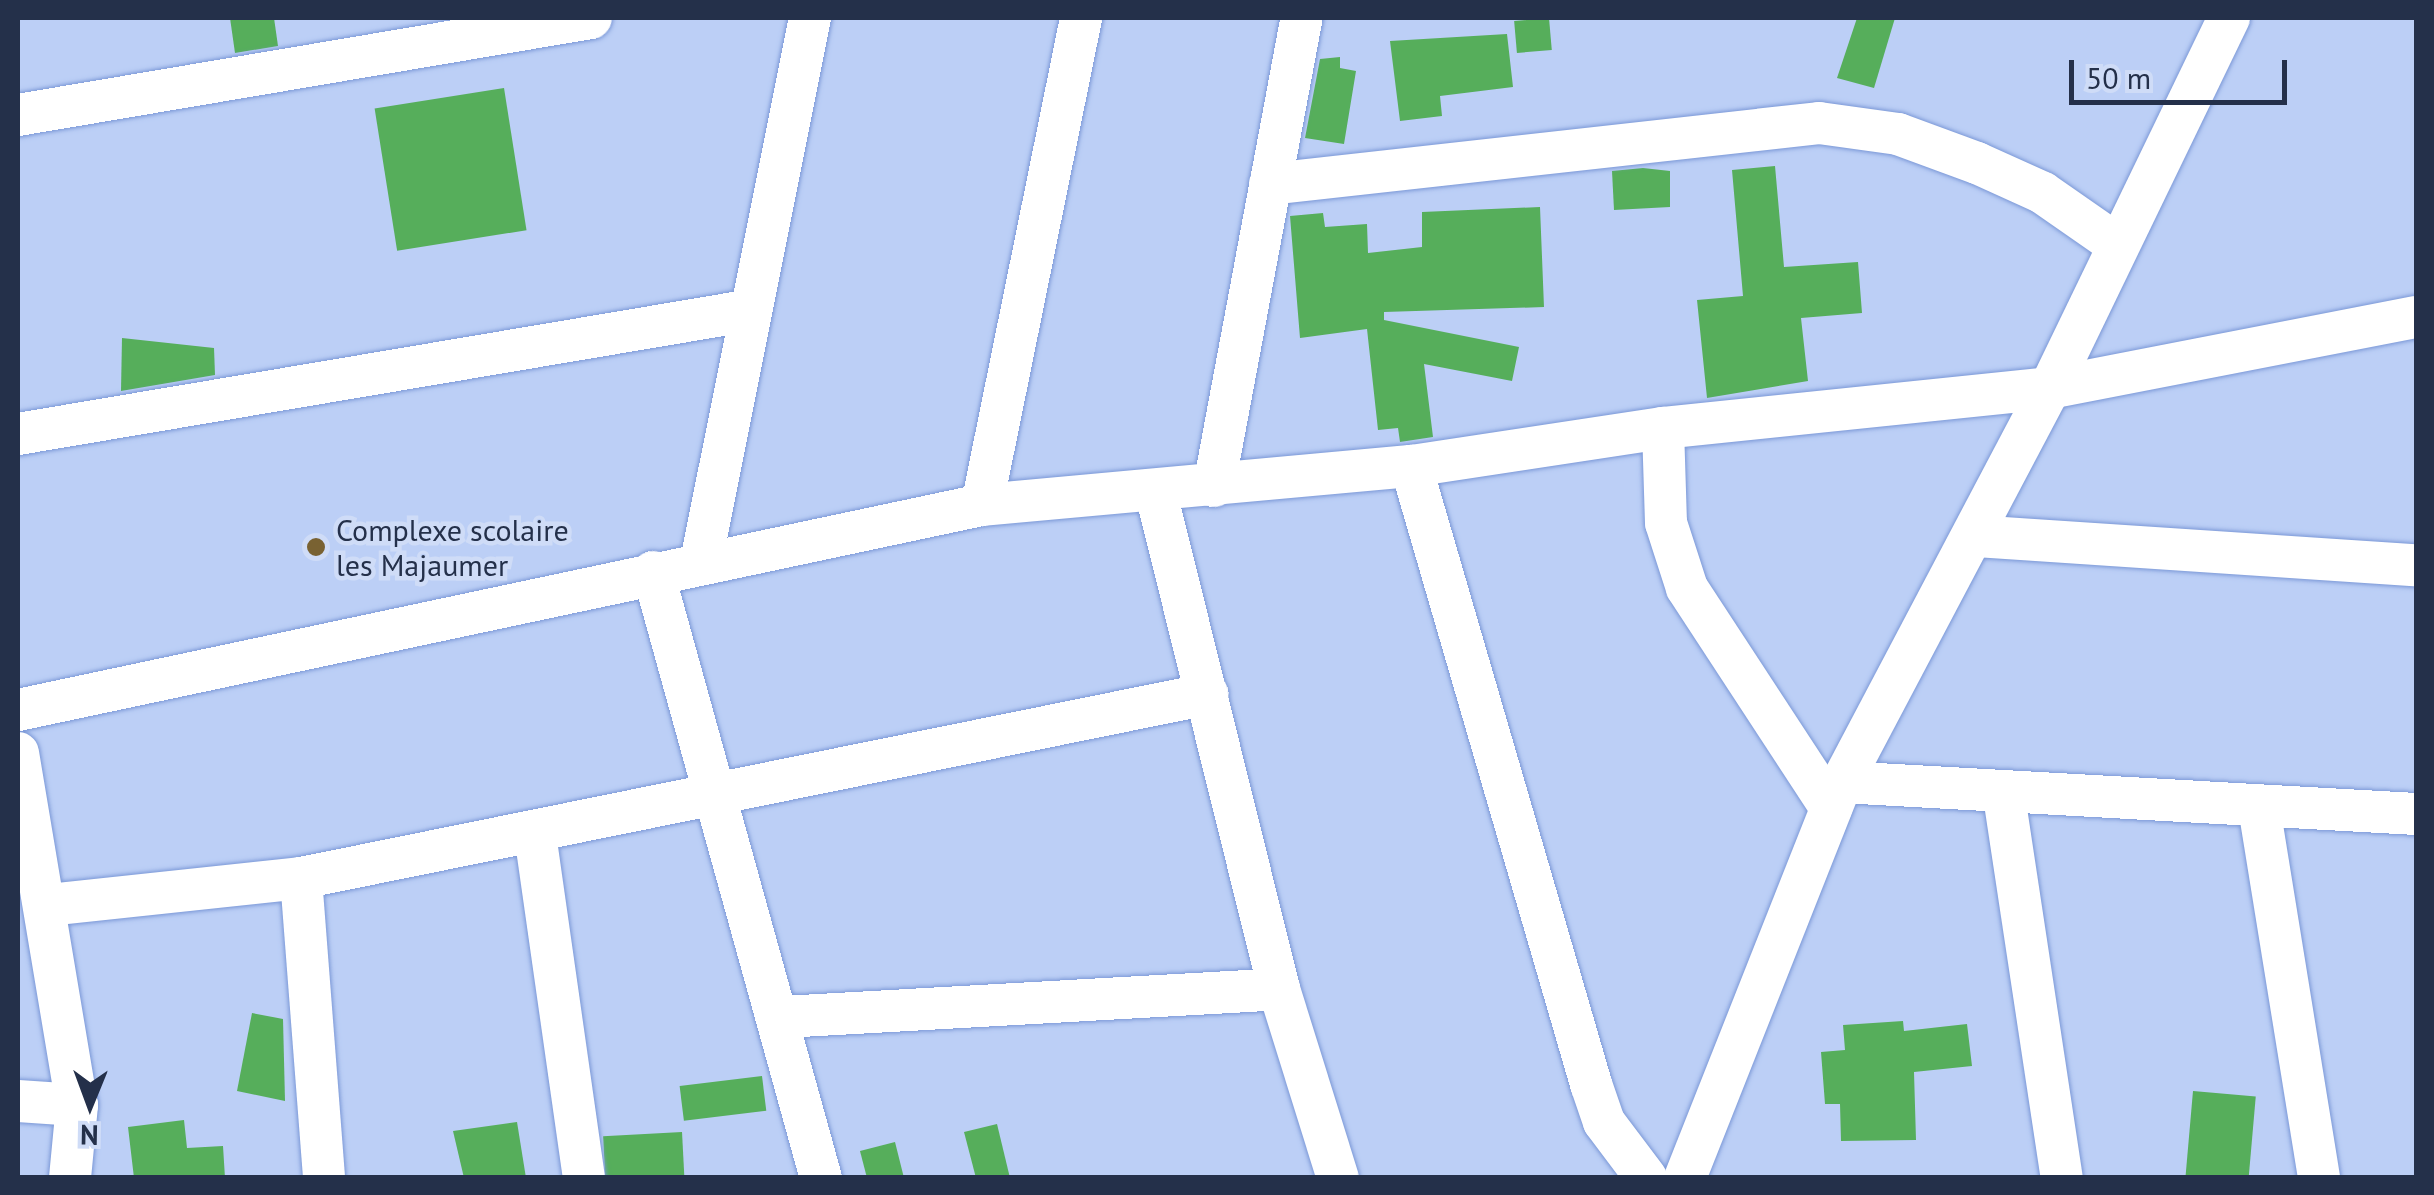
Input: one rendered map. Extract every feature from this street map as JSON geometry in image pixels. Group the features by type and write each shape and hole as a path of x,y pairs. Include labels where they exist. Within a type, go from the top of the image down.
{"street":[{"path":"18,115 591,18"},
{"path":"701,562 746,312 810,18"},
{"path":"982,505 1081,18"},
{"path":"1214,486 1302,18"},
{"path":"1685,1178 1837,795 2050,388 2116,243 2229,18"},
{"path":"1270,184 1819,122 1898,134 1977,163 2044,192 2116,243"},
{"path":"18,434 746,312"},
{"path":"18,710 982,505 1156,493 1412,466 1663,428 2050,388 2416,317"},
{"path":"1663,428 1666,523 1687,588 1837,795"},
{"path":"1412,466 1590,1084 1604,1122 1646,1178"},
{"path":"1156,493 1278,989 1338,1178"},
{"path":"1975,536 2416,565"},
{"path":"653,572 783,1017 821,1178"},
{"path":"50,905 301,878 535,834 717,791 1208,694"},
{"path":"18,753 50,905 77,1105 70,1178"},
{"path":"1837,795 2004,796 2416,814"},
{"path":"2004,796 2062,1178"},
{"path":"2259,807 2319,1178"},
{"path":"535,834 584,1178"},
{"path":"301,878 324,1178"},
{"path":"783,1017 1278,989"},
{"path":"18,1101 77,1105"}],"building":[{"path":"230,18 274,18 278,46 235,53"},
{"path":"1549,18 1552,50 1517,53 1514,21"},
{"path":"1857,18 1895,18 1874,88 1837,78"},
{"path":"1507,34 1513,87 1440,96 1442,116 1400,121 1390,41"},
{"path":"1340,57 1340,68 1356,71 1344,144 1305,138 1320,59"},
{"path":"504,88 527,230 397,251 375,108"},
{"path":"1775,166 1784,267 1858,262 1862,313 1801,318 1808,381 1707,398 1697,300 1743,296 1732,170"},
{"path":"1612,171 1670,171 1670,207 1614,210"},
{"path":"1540,207 1544,307 1384,312 1384,320 1519,347 1512,381 1424,364 1433,437 1400,442 1398,428 1378,430 1367,329 1300,338 1290,216 1323,213 1325,227 1367,224 1368,253 1422,247 1422,212"},
{"path":"122,338 214,348 215,375 121,391"},
{"path":"252,1013 283,1019 285,1101 237,1091"},
{"path":"1903,1021 1904,1031 1967,1024 1972,1066 1914,1072 1916,1140 1841,1141 1840,1104 1825,1104 1821,1052 1845,1050 1843,1025"},
{"path":"762,1076 766,1111 684,1121 680,1086"},
{"path":"2193,1091 2256,1096 2249,1178 2185,1178"},
{"path":"184,1120 187,1148 223,1146 225,1178 134,1178 128,1127"},
{"path":"517,1122 526,1178 464,1178 453,1131"},
{"path":"997,1124 1010,1178 976,1178 964,1132"},
{"path":"682,1132 684,1175 605,1178 603,1136"},
{"path":"895,1142 904,1178 867,1178 860,1151"}],"place":[{"name":"Complexe scolaire les Majaumer","path":"316,547"}]}
